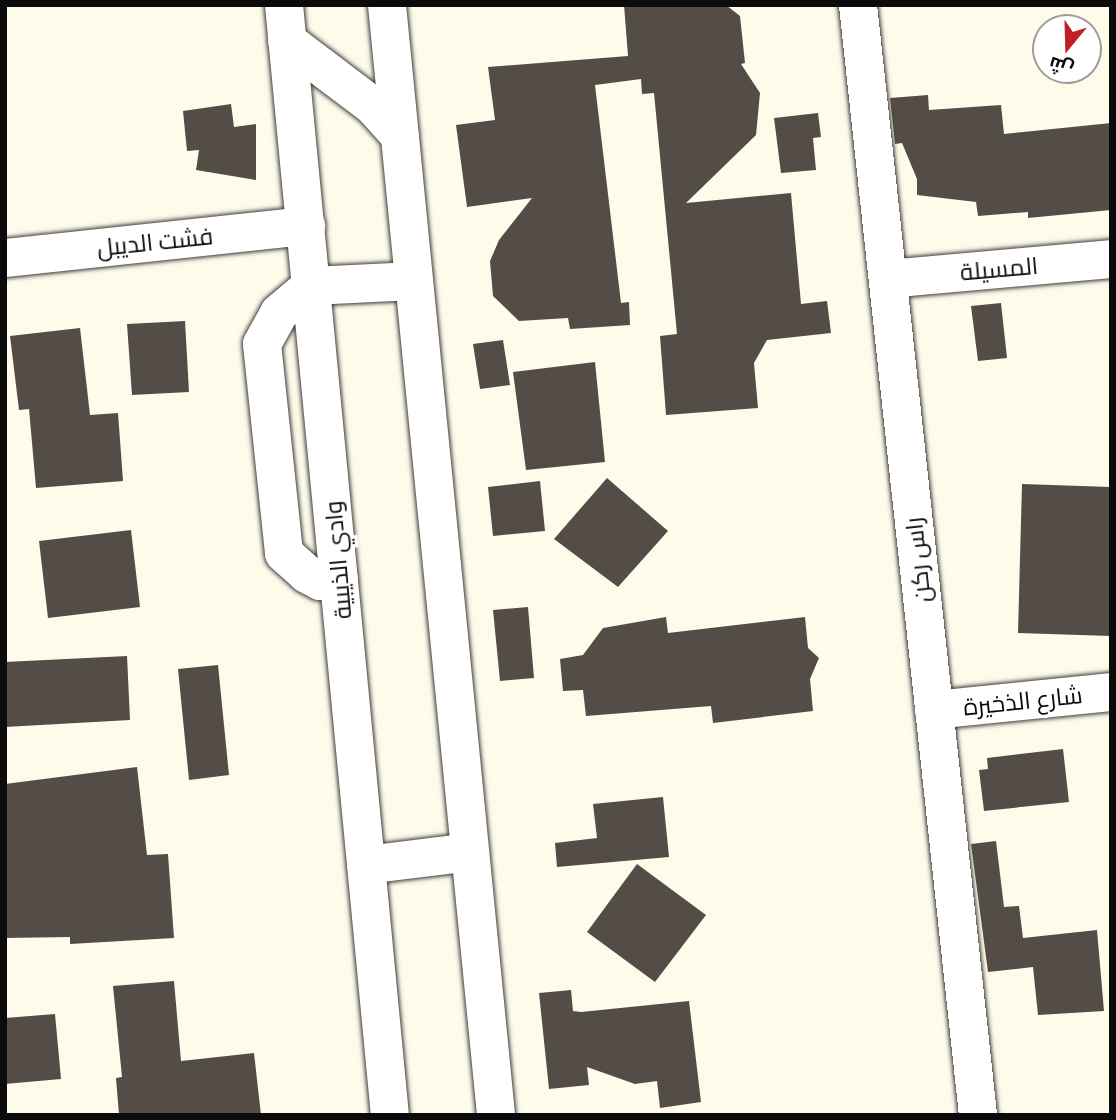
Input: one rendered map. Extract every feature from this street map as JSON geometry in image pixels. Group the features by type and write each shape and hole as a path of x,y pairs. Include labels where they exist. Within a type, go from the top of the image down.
{"street":[{"path":"387,5 496,1115"},
{"name":"راس ركن","path":"858,5 978,1115"},
{"path":"286,23 373,106 400,136"},
{"name":"وادي الذيبية","path":"286,23 390,1115"},
{"name":"فشت الديبل","path":"5,258 306,226"},
{"name":"المسيلة","path":"888,279 1111,259"},
{"path":"340,579 313,578 284,553 262,344 279,313 311,286 414,281"},
{"name":"شارع الذخيرة","path":"934,710 1111,692"},
{"path":"366,865 470,852"}],"building":[{"path":"624,5 726,5 740,16 745,63 741,64 760,93 756,135 686,203 791,193 801,304 827,301 831,333 767,340 754,363 758,408 666,415 660,336 677,334 654,93 642,94 641,79 595,85 621,303 629,302 630,325 570,329 568,318 519,321 493,296 490,261 499,240 532,198 467,207 456,125 495,120 488,67 628,56"},
{"path":"928,95 929,110 1001,105 1004,134 1111,123 1111,210 1028,218 1028,212 978,216 976,202 917,195 917,179 902,143 895,144 890,98"},
{"path":"231,104 234,127 256,124 256,180 196,170 199,150 187,151 183,111"},
{"path":"818,113 821,137 813,138 816,170 781,173 774,118"},
{"path":"1001,303 1007,358 978,361 971,306"},
{"path":"185,321 189,392 132,395 127,324"},
{"path":"80,328 90,415 118,413 123,481 36,488 29,409 19,410 10,336"},
{"path":"503,340 510,385 480,389 473,344"},
{"path":"595,362 605,462 526,470 513,372"},
{"path":"607,478 668,531 618,587 554,539"},
{"path":"540,481 545,531 493,536 488,487"},
{"path":"1022,484 1111,487 1111,636 1018,633"},
{"path":"131,530 140,607 48,618 39,541"},
{"path":"528,607 534,678 500,681 493,610"},
{"path":"666,617 668,633 805,617 808,648 819,658 810,679 813,711 713,723 711,706 586,716 583,690 563,691 560,659 583,655 603,628"},
{"path":"127,656 130,720 5,727 5,662"},
{"path":"218,665 229,775 189,780 178,669"},
{"path":"1063,749 1069,802 984,811 979,770 988,769 987,758"},
{"path":"137,767 147,855 168,854 174,938 70,944 70,937 5,938 5,784"},
{"path":"663,797 669,857 557,867 555,843 597,838 593,804"},
{"path":"996,841 1004,907 1019,906 1023,938 1097,930 1104,1011 1038,1015 1033,967 988,972 971,844"},
{"path":"637,864 706,915 655,982 587,932"},
{"path":"174,981 181,1061 254,1053 261,1115 119,1115 116,1078 122,1077 113,986"},
{"path":"571,990 573,1011 581,1012 689,1001 701,1102 660,1108 657,1081 635,1084 587,1067 589,1085 549,1089 539,993"},
{"path":"55,1014 61,1079 5,1084 5,1018"}]}
